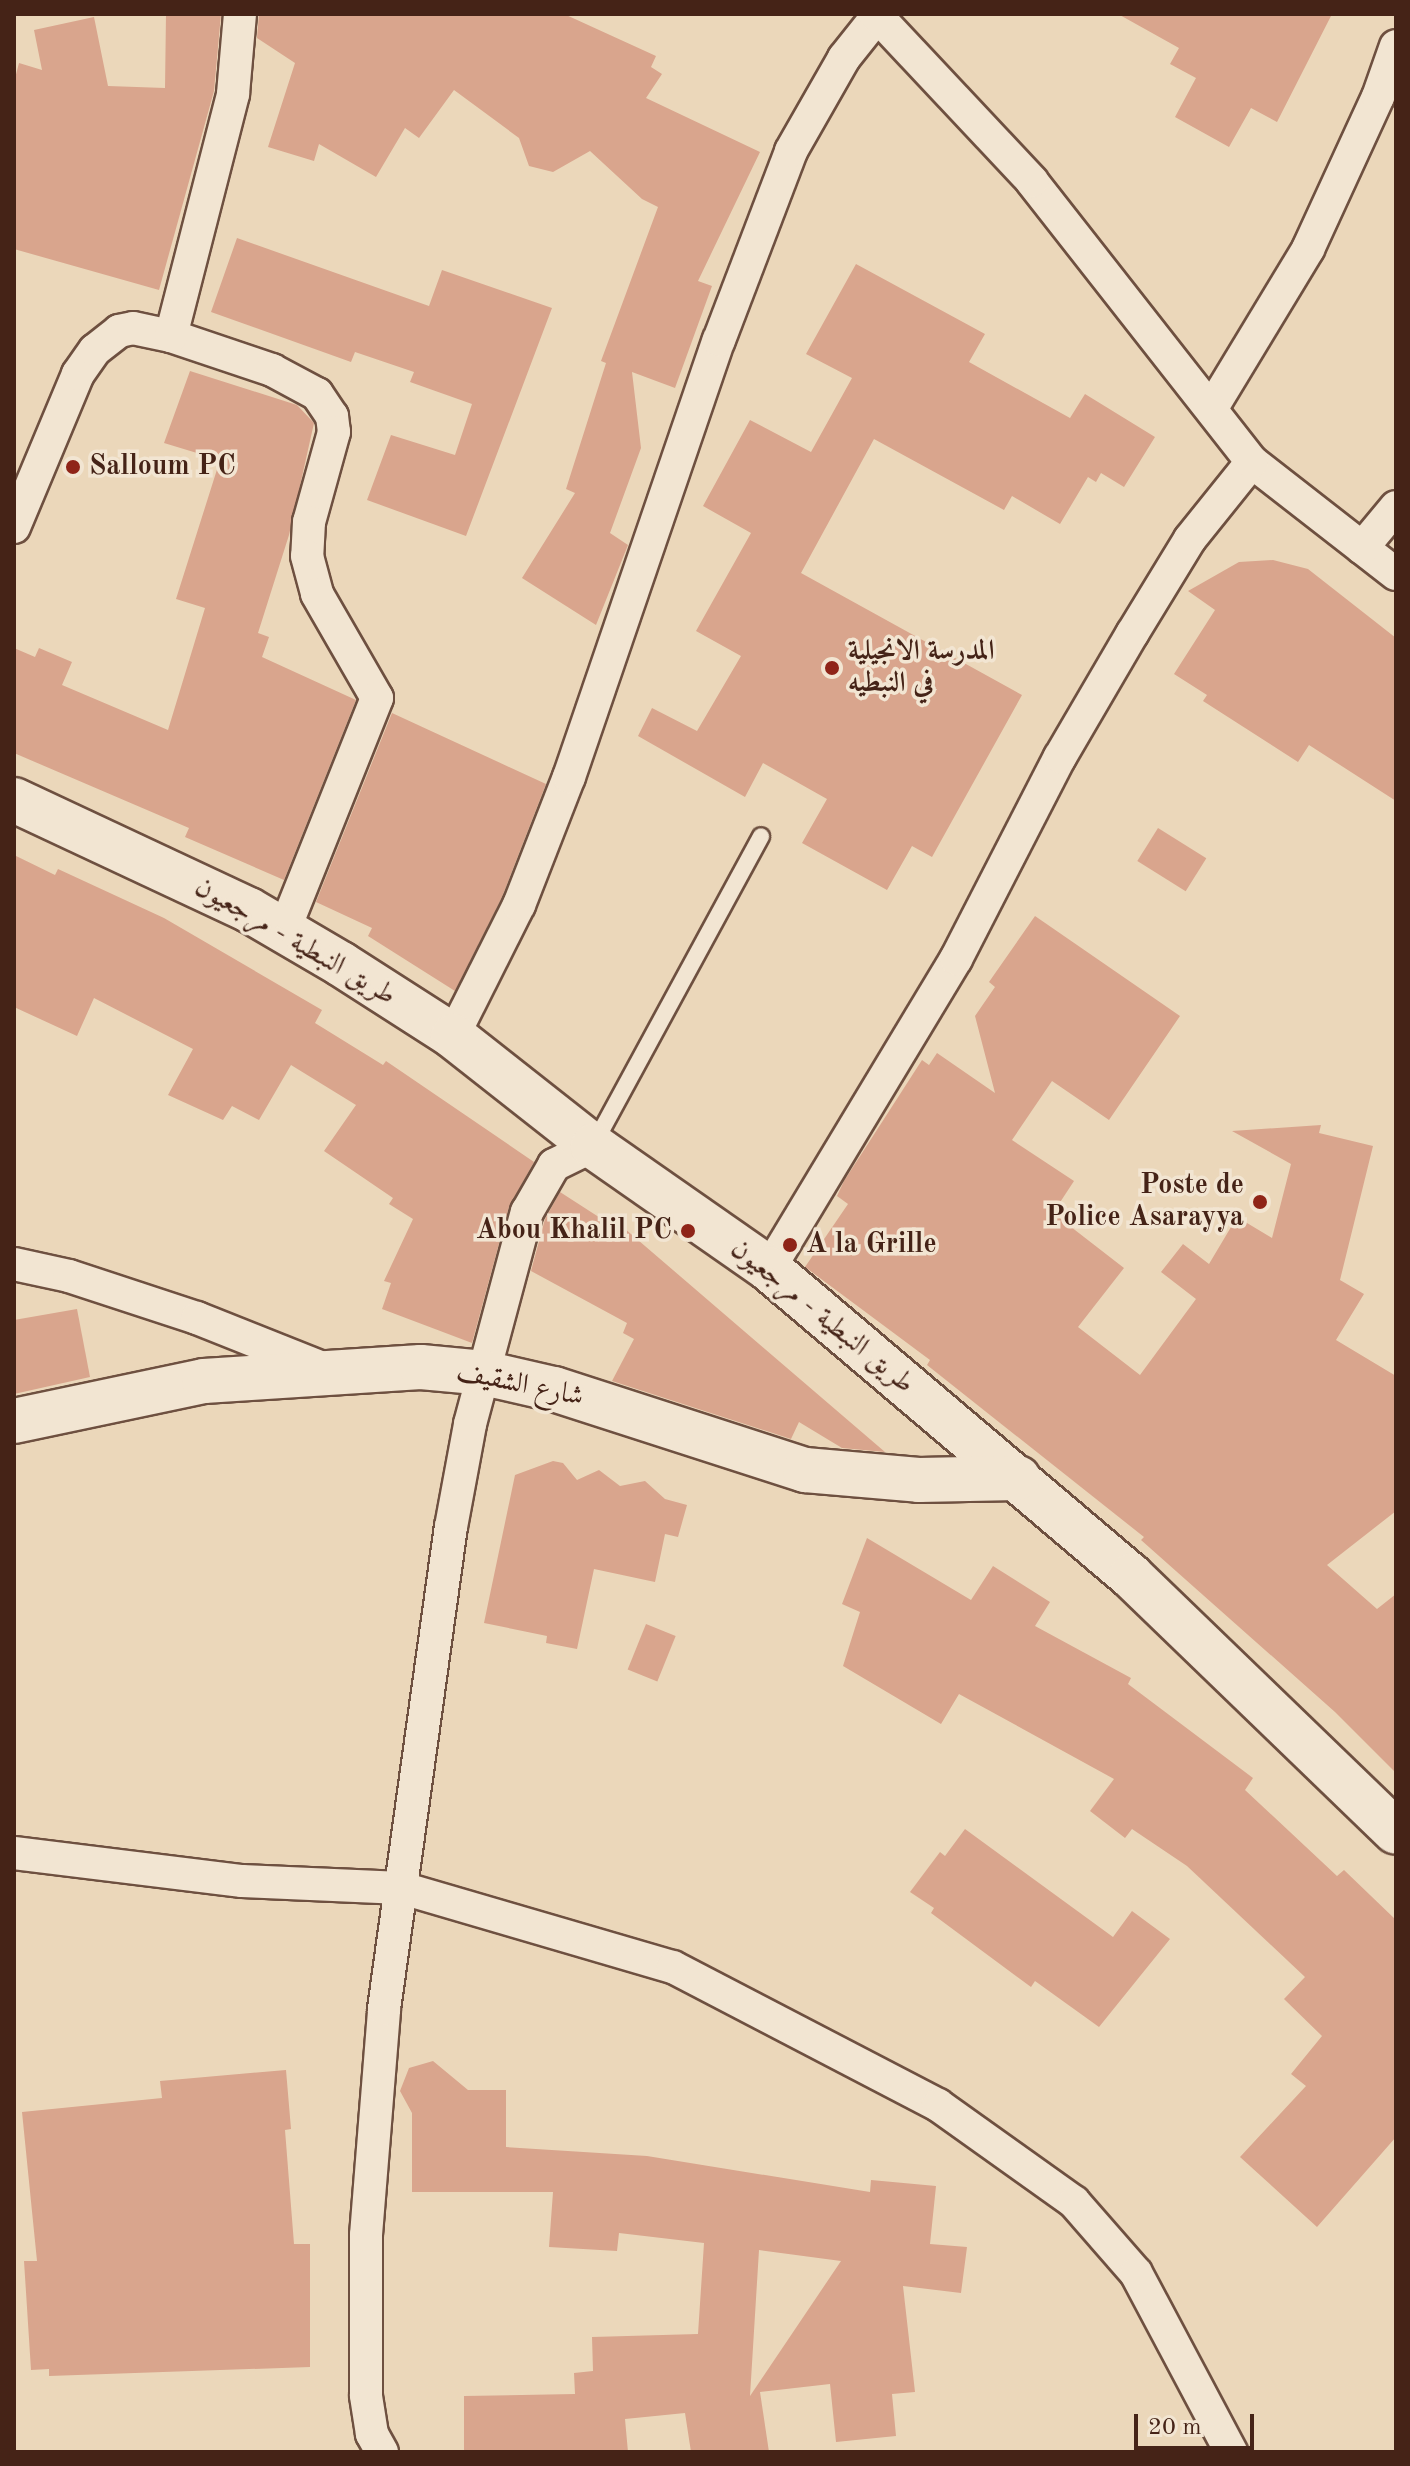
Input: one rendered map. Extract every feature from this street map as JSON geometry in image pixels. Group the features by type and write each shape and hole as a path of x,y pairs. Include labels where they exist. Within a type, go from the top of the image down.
{"main road":[{"name":"طريق النبطية - مرجعيون","path":"14,800 284,931 453,1036 593,1146 769,1269 1131,1576 1395,1830"},
{"name":"شارع الشقيف","path":"14,1421 204,1381 376,1366 484,1373 648,1417 805,1470 919,1480 1018,1478"}],"street":[{"path":"171,336 233,94 240,14"},
{"path":"453,1036 519,905 569,777 719,340 791,151 844,58 877,15 1032,181 1213,406 1252,462 1396,574"},
{"path":"1213,406 1308,249 1378,97 1396,46"},
{"path":"14,527 78,374 95,350 112,335 133,328 171,336 272,370 317,394 332,416 334,432 309,522 307,556 317,594 377,698 284,931"},
{"path":"769,1269 956,959 1060,757 1132,634 1190,539 1252,462"},
{"path":"1362,548 1396,507"},
{"path":"382,2452 372,2434 366,2395 366,2235 384,2009 446,1557 484,1373 527,1212 554,1165 593,1146"},
{"path":"14,1264 69,1276 197,1318 330,1371"},
{"path":"14,1853 242,1881 402,1888 673,1967 938,2105 1074,2202 1136,2273 1231,2452"}],"lane":[{"path":"593,1146 761,836"}],"building":[{"path":"166,14 221,14 214,91 159,290 14,249 14,82 19,63 42,70 34,30 94,17 108,86 165,88"},
{"path":"259,14 564,14 656,56 651,67 662,74 646,98 760,152 698,281 712,286 675,388 632,372 641,448 610,533 628,545 596,625 522,578 575,493 566,489 606,363 601,361 658,207 642,199 590,151 553,172 529,166 519,138 454,90 419,138 405,128 376,177 319,144 314,161 268,147 295,63 257,38"},
{"path":"1118,14 1332,14 1277,122 1251,108 1229,147 1175,117 1196,78 1170,64 1179,48"},
{"path":"237,238 429,306 442,270 552,308 466,536 367,500 391,435 455,455 472,404 410,382 414,372 355,352 351,362 211,312"},
{"path":"856,264 985,334 969,362 1070,418 1085,394 1155,437 1124,487 1101,473 1096,482 1088,477 1060,524 1012,496 1004,510 874,439 801,573 1022,695 932,857 912,846 887,890 802,843 827,799 763,763 745,797 638,736 652,708 697,731 741,656 696,631 751,533 703,506 750,420 811,452 852,378 806,354"},
{"path":"190,371 297,405 314,423 289,535 258,633 269,637 262,657 356,700 284,880 185,837 189,828 14,753 14,648 35,657 39,648 72,662 62,685 168,730 205,608 176,599 220,460 164,443"},
{"path":"1273,560 1308,569 1396,638 1396,801 1309,745 1298,762 1203,701 1207,695 1174,674 1215,610 1188,591 1239,562"},
{"path":"392,713 546,784 502,897 455,991 368,936 372,928 316,902"},
{"path":"1158,828 1206,858 1186,891 1137,861"},
{"path":"14,855 55,875 58,869 164,918 322,1010 315,1023 383,1065 386,1061 534,1162 509,1207 472,1343 382,1309 391,1283 384,1281 413,1219 389,1204 393,1198 324,1151 356,1105 291,1065 259,1120 232,1106 223,1120 168,1095 193,1049 94,998 77,1036 14,1007"},
{"path":"1035,916 1180,1016 1109,1120 1052,1081 1012,1140 1074,1181 1053,1213 1124,1268 1078,1327 1140,1375 1196,1299 1161,1272 1183,1244 1209,1264 1237,1217 1272,1238 1291,1164 1232,1131 1321,1125 1319,1133 1373,1146 1340,1280 1364,1294 1336,1340 1396,1376 1396,1511 1327,1565 1377,1609 1396,1594 1396,1773 1335,1712 1141,1540 1144,1537 927,1365 930,1360 805,1267 848,1204 837,1196 844,1181 922,1060 929,1065 937,1053 995,1093 975,1016 995,987 989,982"},
{"path":"560,1192 622,1232 624,1228 885,1452 842,1448 799,1422 791,1439 612,1381 634,1339 623,1333 627,1323 531,1271 545,1219"},
{"path":"77,1309 90,1377 14,1394 14,1320"},
{"path":"553,1461 563,1463 577,1480 599,1470 620,1486 645,1481 665,1499 687,1505 678,1537 665,1534 655,1582 594,1569 577,1649 546,1643 547,1636 484,1623 515,1475"},
{"path":"867,1538 971,1600 993,1566 1050,1602 1035,1626 1131,1678 1128,1684 1253,1778 1245,1790 1337,1876 1344,1870 1396,1920 1396,2137 1317,2227 1240,2157 1306,2086 1291,2074 1322,2036 1284,1999 1305,1977 1187,1866 1132,1829 1125,1838 1090,1811 1114,1779 959,1694 941,1724 843,1666 860,1612 842,1604"},
{"path":"646,1624 676,1636 657,1681 628,1669"},
{"path":"965,1829 1113,1937 1132,1911 1170,1939 1099,2027 1035,1981 1031,1987 931,1913 934,1908 910,1892 940,1852 945,1856"},
{"path":"433,2061 468,2090 506,2090 506,2147 647,2156 870,2192 871,2180 936,2186 930,2244 967,2247 961,2293 903,2286 915,2392 892,2394 896,2436 836,2442 830,2384 760,2392 769,2452 691,2452 685,2413 625,2419 628,2452 464,2452 464,2396 575,2394 574,2373 593,2371 592,2337 698,2334 704,2243 619,2233 617,2251 549,2247 553,2192 412,2192 412,2113 400,2091 409,2068","holes":["759,2250 841,2261 750,2396"]},
{"path":"286,2070 291,2129 285,2130 294,2244 310,2244 310,2367 49,2376 49,2369 31,2370 24,2261 37,2261 22,2112 162,2098 160,2081"}],"place":[{"name":"Salloum PC","path":"73,467"},
{"name":"المدرسة الانجيلية في النبطيه","path":"832,668"},
{"name":"Poste de Police Asarayya","path":"1260,1202"},
{"name":"Abou Khalil PC","path":"688,1231"},
{"name":"A la Grille","path":"790,1245"}]}
